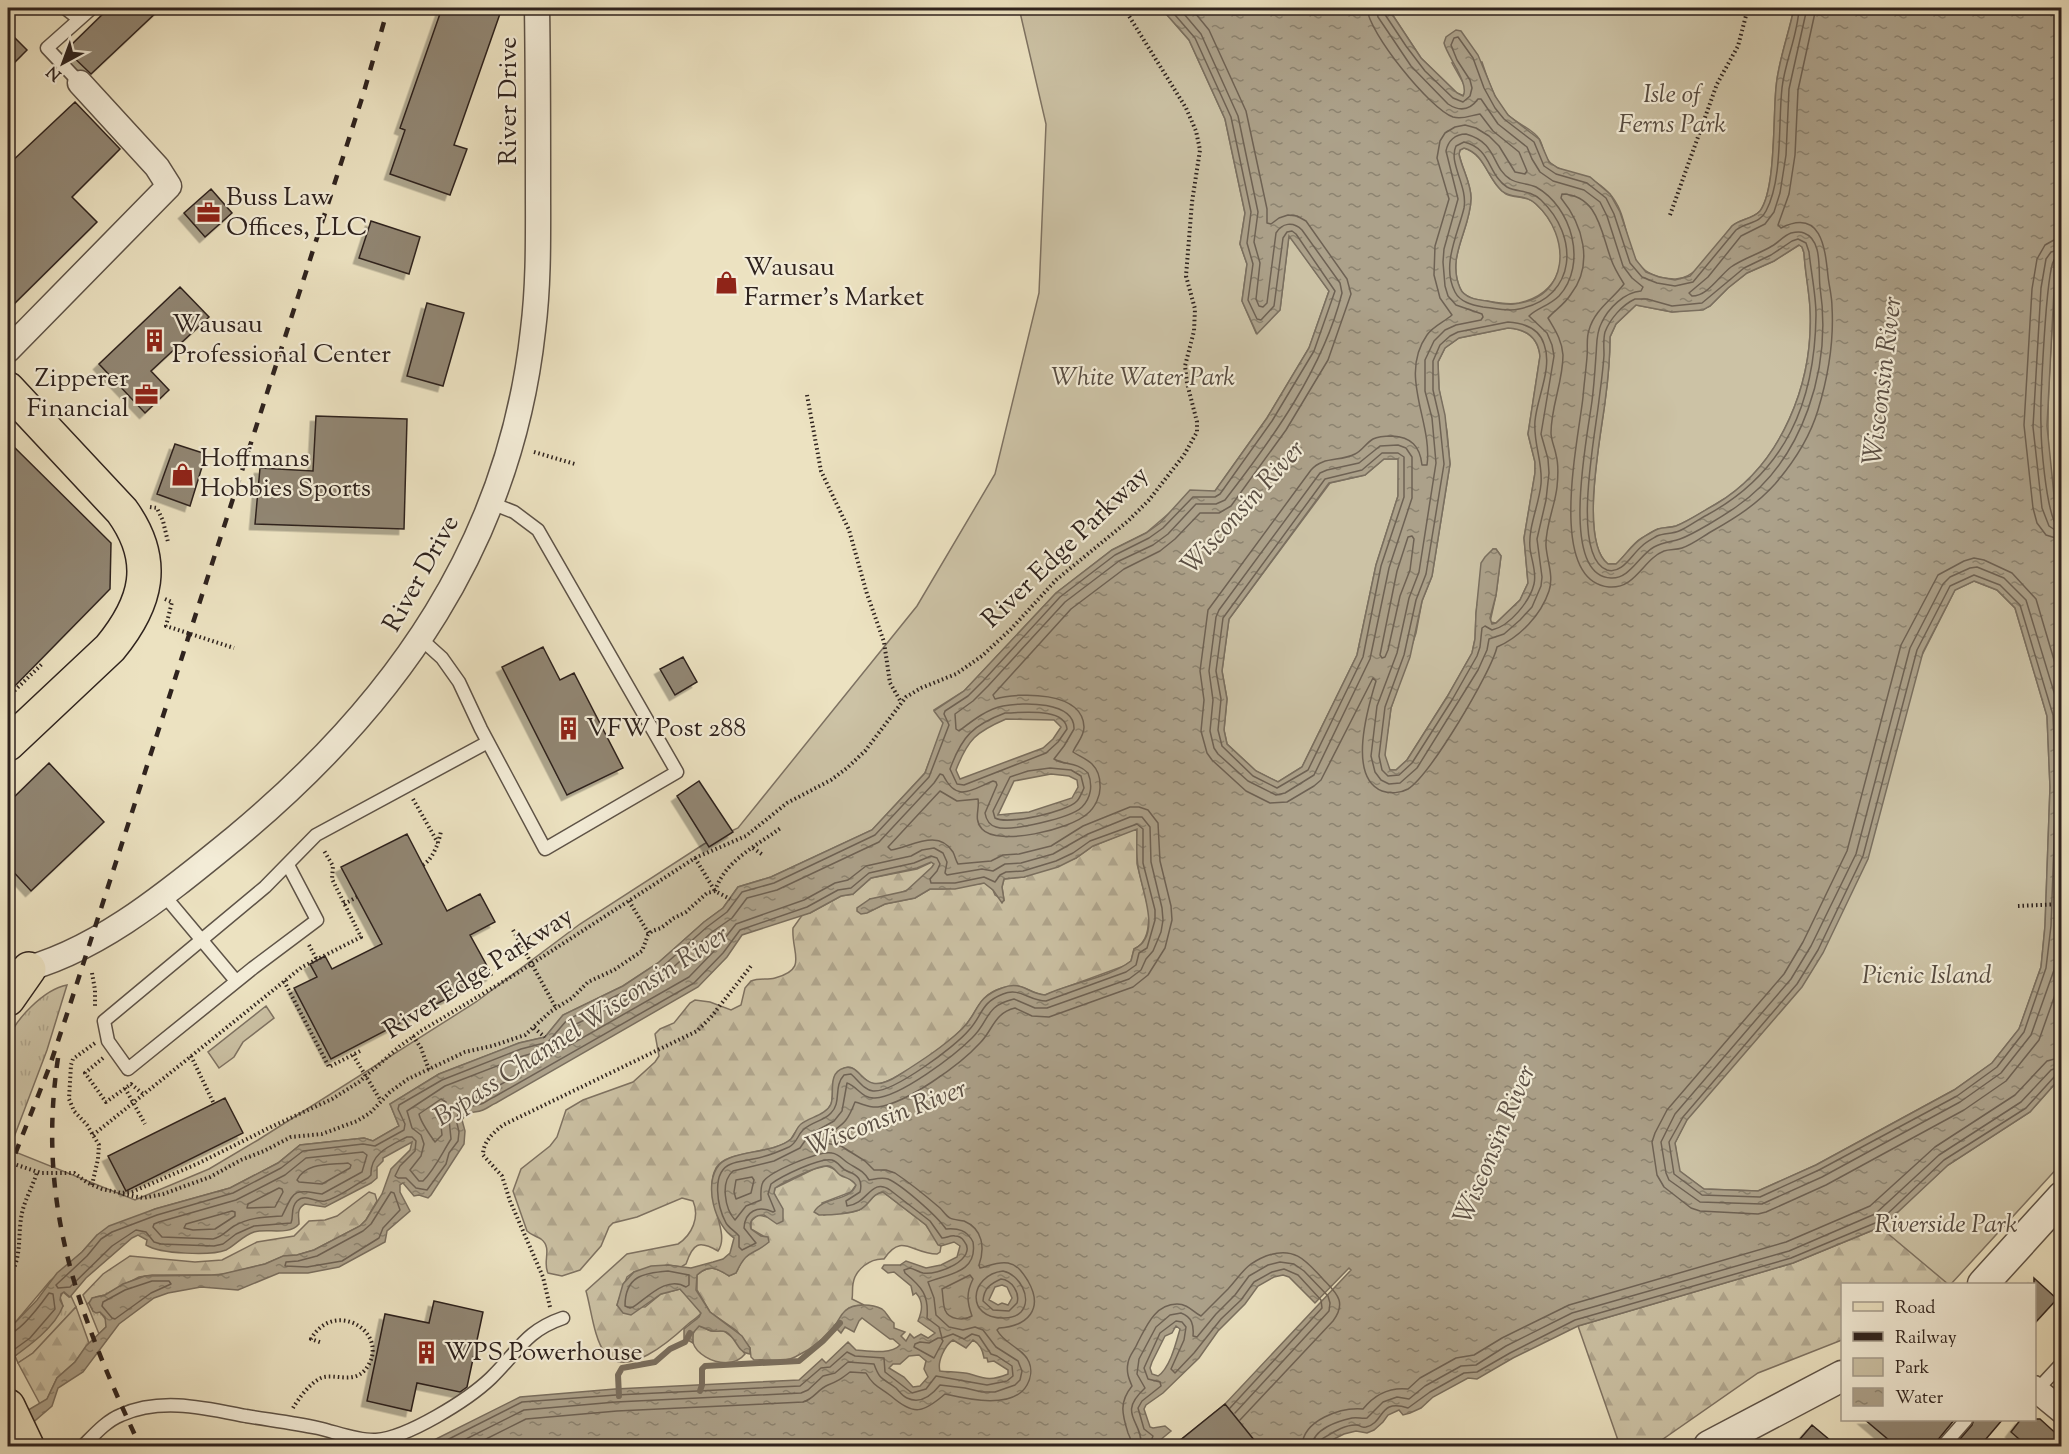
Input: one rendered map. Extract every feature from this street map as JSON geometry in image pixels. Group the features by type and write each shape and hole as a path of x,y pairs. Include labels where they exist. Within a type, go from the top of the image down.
{"main road":[{"path":"8,389 108,496 133,527 143,554 145,576 155,594 131,619 110,648 8,744"},
{"path":"8,999 18,971"},
{"path":"8,1406 27,1446"}],"street":[{"name":"River Drive","path":"18,971 60,958 89,943 163,894 238,835 307,772 381,692 421,639 466,560 491,503 516,427 534,324 538,249 537,8"},
{"path":"8,350 169,186 157,167 80,83"},
{"path":"1984,1283 2061,1197"},
{"path":"1709,1446 1841,1377"},
{"path":"2036,1389 2061,1411"}],"lane":[{"path":"65,8 80,19"},
{"path":"80,83 47,48 92,8"},
{"path":"421,639 440,655 449,667 545,849 677,772 538,530 514,512 491,503"},
{"path":"288,865 317,920 236,981 128,1069 108,1041 104,1021 288,865 316,835 488,742"},
{"path":"163,894 236,981"},
{"path":"83,1446 114,1418 135,1410 157,1406 186,1406 371,1440 391,1437 444,1412 474,1392 532,1333 558,1319"},
{"path":"2036,1389 2061,1363"},
{"path":"1943,1446 1964,1421"}],"path":[{"name":"River Edge Parkway","path":"8,1162 37,1172 74,1173 92,1185 121,1193 140,1190 332,1099 365,1077 413,1036 532,964 695,858 746,836 787,803 823,785 848,768 871,744 901,702 916,690 962,671 988,651 1062,574 1128,521 1149,500 1184,455 1197,432 1185,366 1195,320 1195,309 1186,276 1192,202 1200,158 1199,142 1191,120 1124,8"},
{"path":"1670,215 1717,84 1735,54 1748,8"},
{"path":"807,395 821,471 849,530 867,594 884,642 890,683 901,702"},
{"path":"534,452 576,464"},
{"path":"155,594 172,602 166,626 234,648"},
{"path":"8,697 43,663"},
{"path":"421,814 438,843"},
{"path":"121,1193 150,1197 203,1181 291,1137 322,1134 357,1121 370,1113 402,1083 465,1053 520,1037 534,1028 547,1014 572,998 588,982 614,970 642,951 649,934 686,912 707,893 715,891 724,873 739,857 782,827"},
{"path":"423,864 427,862 438,843 441,831"},
{"path":"753,848 763,855"},
{"path":"695,858 715,891 730,899"},
{"path":"93,1135 302,967 361,937 332,879 333,866 330,861"},
{"path":"344,904 357,897"},
{"path":"629,901 649,934"},
{"path":"2018,906 2061,904"},
{"path":"513,930 556,1008"},
{"path":"558,1319 502,1176 485,1159 482,1152 484,1147 491,1135 504,1125 697,1031 711,1017 751,966"},
{"path":"284,981 329,1067 360,1051"},
{"path":"534,1028 545,1037"},
{"path":"413,1036 421,1048 429,1070"},
{"path":"92,1185 100,1150 93,1135 74,1111 69,1099 69,1090 73,1059 98,1040"},
{"path":"352,1055 381,1101"},
{"path":"191,1056 214,1104"},
{"path":"124,1086 145,1124"},
{"path":"8,1278 17,1260 22,1211 37,1172"},
{"path":"288,1423 294,1406 318,1380 327,1377 351,1378 370,1362 372,1351 368,1337 361,1327 353,1322 344,1320 325,1324 316,1331 311,1339 322,1343"}],"green space":[{"name":"White Water Park","path":"1019,8 1161,8 1189,40 1225,119 1245,213 1240,244 1247,264 1242,301 1256,333 1280,310 1289,235 1329,291 1309,348 1267,418 1215,491 1173,510 1146,533 1112,550 1056,593 964,691 934,710 944,723 925,773 872,830 771,877 738,887 723,908 658,963 623,986 563,1015 545,1037 519,1043 439,1074 390,1104 399,1126 373,1141 364,1138 300,1145 278,1163 230,1188 155,1209 97,1235 50,1281 8,1331 8,1149 135,1200 209,1169 258,1140 476,1002 580,924 704,844 738,828 917,606 995,474 1039,293 1046,124"},
{"name":"Isle of Ferns Park","path":"1388,8 1794,8 1777,78 1769,187 1760,211 1732,226 1707,260 1691,274 1674,279 1655,276 1643,269 1635,259 1623,218 1608,192 1595,182 1549,162 1537,136 1508,115 1499,103 1482,62 1452,63 1466,88 1464,96 1457,93 1421,58"},
{"path":"1464,148 1477,156 1495,183 1506,194 1529,199 1536,204 1556,231 1560,246 1557,275 1549,287 1536,297 1519,303 1503,304 1471,298 1460,288 1456,276 1457,254 1471,198 1470,187 1459,154"},
{"path":"1799,245 1804,253 1810,308 1810,336 1799,392 1776,444 1759,467 1739,487 1716,504 1681,524 1652,532 1635,543 1616,564 1608,564 1599,552 1593,512 1608,378 1610,337 1616,324 1636,305 1672,312 1703,309 1710,306 1747,273 1774,261"},
{"path":"2061,245 2061,526 2052,486 2048,424 2053,318"},
{"path":"1508,328 1530,335 1537,344 1540,356 1528,434 1535,462 1535,473 1524,538 1528,583 1520,600 1496,623 1490,622 1501,556 1496,549 1493,549 1480,584 1472,653 1407,760 1396,770 1390,770 1385,761 1385,750 1391,708 1416,633 1422,601 1432,576 1450,464 1447,431 1439,389 1438,362 1445,348 1459,338"},
{"path":"1384,459 1399,459 1398,496 1376,565 1357,655 1302,767 1278,782 1256,771 1227,744 1224,730 1227,699 1222,671 1229,619 1330,483 1365,475"},
{"name":"Picnic Island","path":"1974,581 1997,590 2015,608 2047,716 2050,787 2045,926 2041,967 2019,1029 1992,1063 1954,1090 1816,1165 1758,1191 1704,1189 1679,1171 1675,1143 1955,590"},
{"path":"1137,828 1137,864 1149,917 1145,938 1134,949 1131,961 1124,966 1045,995 1016,986 994,991 982,1000 967,1024 947,1043 913,1067 886,1082 870,1083 850,1068 846,1067 841,1070 835,1078 829,1108 799,1128 791,1139 773,1148 730,1158 716,1168 712,1179 712,1190 721,1234 718,1251 701,1245 694,1248 686,1264 681,1267 668,1265 634,1272 627,1277 617,1305 645,1307 661,1294 680,1289 699,1310 700,1315 660,1348 636,1360 624,1362 614,1360 605,1353 595,1332 586,1291 627,1254 678,1244 691,1231 696,1213 693,1201 682,1198 637,1217 613,1223 601,1246 580,1270 562,1276 548,1273 546,1247 541,1239 527,1231 513,1191 521,1169 550,1146 557,1137 566,1110 583,1100 633,1082 659,1056 655,1034 660,1029 674,1023 690,1003 695,1000 710,1002 731,1010 741,1005 745,988 751,981 775,978 792,970 796,959 793,928 803,914 810,913 841,896 853,894 871,878 917,869 932,862 934,864 922,879 907,890 870,899 870,911 885,904 915,898 930,889 985,883 995,895 1004,900 1002,887 1004,879 1024,877 1076,858 1093,846"},
{"path":"67,985 47,1050 8,1153 10,1089 6,1059 11,1033 23,1015 40,999"},
{"path":"266,1006 274,1018 243,1042 234,1057 219,1068 208,1052"},
{"name":"Riverside Park","path":"2061,1077 2061,1164 1952,1283 1947,1283 1880,1227 1948,1165 2030,1112"},
{"path":"826,1166 842,1174 856,1185 851,1192 822,1203 824,1215 859,1210 883,1192 926,1225 941,1246 940,1252 928,1253 908,1246 896,1247 884,1259 874,1260 860,1269 854,1279 852,1299 864,1305 854,1306 845,1311 824,1338 790,1359 754,1360 751,1357 750,1348 737,1331 710,1312 697,1290 697,1275 709,1268 717,1269 729,1276 736,1273 743,1258 765,1237 751,1229 751,1221 758,1215 767,1217 776,1198 775,1188 814,1169"},
{"path":"369,1192 375,1194 377,1201 366,1220 360,1226 314,1250 284,1256 265,1264 225,1274 139,1277 105,1295 96,1297 87,1304 83,1295 103,1274 130,1256 195,1262 222,1260 257,1242 294,1236 309,1221 325,1220 337,1216"},
{"path":"1883,1226 1950,1279 1946,1283 1841,1283 1841,1340 1758,1373 1653,1446 1620,1446 1578,1326 1793,1263"},
{"path":"63,1292 71,1296 76,1307 33,1353 18,1363 15,1356 63,1306 60,1297"},
{"path":"89,1303 93,1311 100,1312 107,1321 106,1327 99,1334 87,1304"},
{"path":"76,1307 89,1343 75,1362 57,1378 47,1399 40,1404 18,1363 33,1353"},
{"path":"699,1326 711,1331 724,1331 733,1338 745,1354 737,1361 726,1363 706,1357 693,1343 693,1334"}],"water":[{"name":"Bypass Channel Wisconsin River","path":"1161,8 1388,8 1421,58 1457,93 1463,96 1464,85 1444,43 1446,37 1456,30 1461,31 1478,55 1495,96 1508,115 1539,139 1549,162 1558,168 1590,177 1610,194 1620,212 1636,260 1646,272 1675,280 1690,276 1732,226 1757,214 1765,201 1773,152 1777,78 1794,8 2061,8 2062,245 2054,290 2047,426 2055,505 2062,526 2061,1077 2030,1112 1948,1165 1883,1226 1793,1263 1578,1326 1513,1358 1477,1379 1468,1378 1433,1397 1421,1408 1403,1415 1399,1410 1388,1415 1374,1430 1367,1433 1356,1431 1344,1434 1320,1446 1173,1446 1225,1404 1351,1270 1349,1268 1315,1303 1289,1277 1283,1275 1258,1286 1245,1304 1218,1331 1199,1358 1163,1393 1146,1405 1144,1409 1150,1427 1165,1426 1171,1431 1153,1446 422,1446 520,1397 615,1389 799,1380 822,1359 826,1363 848,1342 856,1350 873,1351 891,1350 900,1345 862,1318 854,1332 845,1327 841,1333 834,1326 845,1311 858,1306 868,1305 882,1309 894,1323 894,1328 905,1332 901,1336 906,1341 910,1334 914,1338 921,1334 928,1338 935,1333 918,1321 921,1303 916,1293 913,1295 911,1286 894,1272 888,1273 882,1268 884,1265 900,1265 906,1261 926,1268 941,1265 957,1257 960,1246 954,1242 938,1245 926,1225 883,1192 855,1211 824,1215 814,1212 824,1203 848,1194 856,1185 829,1166 810,1170 775,1188 774,1193 783,1209 783,1221 777,1224 764,1215 753,1218 751,1229 761,1236 768,1237 769,1242 747,1256 736,1273 729,1276 717,1269 709,1268 697,1275 696,1290 710,1312 742,1336 750,1348 750,1354 742,1351 724,1331 712,1331 699,1326 693,1333 693,1343 684,1338 684,1329 701,1313 680,1289 661,1294 631,1315 623,1313 617,1305 623,1284 634,1272 651,1266 668,1265 691,1268 723,1259 730,1253 734,1238 721,1224 713,1204 714,1173 725,1160 784,1144 791,1139 801,1124 829,1108 832,1100 833,1079 839,1071 851,1068 870,1082 877,1084 886,1082 924,1059 955,1036 986,996 993,992 1009,986 1020,986 1045,995 1111,972 1131,961 1134,949 1143,943 1147,934 1148,911 1137,861 1137,829 1093,846 1058,867 1024,877 1004,879 1002,903 993,890 984,883 955,889 930,889 915,898 885,904 867,913 861,914 857,911 857,908 870,899 906,891 932,867 934,864 931,862 917,868 871,878 853,894 841,896 810,913 742,935 727,957 698,987 486,1108 467,1114 462,1120 465,1131 464,1144 431,1195 428,1198 414,1196 403,1183 400,1185 400,1192 410,1211 387,1231 385,1242 339,1267 308,1273 279,1273 238,1290 201,1287 154,1298 119,1324 83,1372 58,1388 52,1406 8,1444 8,1422 47,1399 57,1378 75,1362 86,1346 106,1327 105,1317 100,1312 93,1311 89,1303 92,1298 105,1295 123,1284 145,1276 218,1275 265,1264 283,1256 314,1250 360,1226 366,1220 382,1194 391,1169 410,1150 412,1142 383,1158 377,1167 377,1178 371,1183 325,1207 305,1204 302,1206 299,1212 299,1224 290,1230 254,1232 226,1250 209,1253 162,1250 146,1245 147,1240 138,1235 132,1238 86,1278 70,1297 64,1292 61,1294 60,1300 63,1306 54,1322 8,1361 8,1330 37,1300 57,1273 82,1252 97,1235 109,1226 155,1209 230,1188 278,1163 300,1145 364,1138 373,1141 399,1126 390,1104 439,1074 519,1043 545,1037 563,1015 623,986 658,963 723,908 738,887 771,877 872,830 925,773 943,723 934,711 964,691 1056,593 1112,550 1146,533 1160,523 1190,490 1215,491 1267,418 1309,348 1329,291 1289,236 1280,310 1257,334 1242,301 1247,264 1240,244 1245,213 1225,119 1189,40","holes":["1464,148 1477,155 1502,191 1532,201 1547,217 1555,232 1560,264 1555,278 1546,290 1533,299 1514,304 1500,304 1471,298 1460,288 1456,276 1457,254 1470,209 1470,187 1459,154","1799,245 1802,247 1809,301 1810,336 1799,392 1789,419 1776,444 1759,467 1739,487 1716,504 1686,521 1674,527 1658,529 1650,533 1635,543 1616,564 1608,564 1599,552 1593,512 1608,378 1610,337 1616,324 1636,305 1672,312 1703,310 1747,273 1774,261","1508,328 1526,332 1534,339 1539,349 1540,356 1528,434 1535,462 1524,538 1528,583 1520,600 1496,623 1492,624 1490,618 1496,595 1501,556 1496,549 1493,549 1485,557 1481,563 1472,653 1407,760 1396,770 1390,770 1385,755 1391,708 1410,657 1422,601 1432,576 1450,464 1445,415 1439,389 1438,362 1445,348 1459,338","1384,459 1398,459 1398,496 1376,565 1357,655 1302,767 1278,782 1256,771 1227,744 1224,730 1227,699 1222,671 1229,619 1329,483 1365,475","1974,581 1997,590 2015,608 2047,716 2050,787 2045,926 2041,967 2019,1029 1992,1063 1954,1090 1816,1165 1758,1191 1704,1189 1680,1171 1675,1143 1687,1120 1802,987 1823,953 1868,859 1923,652 1955,590","1006,719 1054,720 1061,727 1043,748 960,779 956,770 965,751 974,738 987,728","1051,774 1069,776 1077,780 1078,787 1072,798 1029,812 998,815 1014,781","1002,1285 1007,1287 1012,1298 1008,1305 1002,1303 998,1305 989,1300 995,1287","1176,1326 1180,1329 1169,1361 1158,1376 1152,1374 1150,1368 1165,1336 1172,1333","953,1340 966,1348 973,1340 982,1350 988,1362 994,1361 1008,1370 1008,1374 989,1378 967,1373 940,1371 939,1367 945,1350","919,1355 926,1361 924,1369 928,1377 920,1386 913,1387 904,1377 889,1368 893,1364 900,1364 909,1356"]}],"building":[{"path":"109,8 161,8 91,74 66,50"},
{"path":"442,8 502,8 454,145 467,149 450,195 390,174 405,130 400,128"},
{"path":"8,31 27,50 8,69"},
{"path":"75,102 120,149 72,197 97,222 8,310 8,165"},
{"name":"Buss Law Offices, LLC","path":"211,189 232,213 205,237 184,213"},
{"path":"371,221 420,237 409,274 359,258"},
{"name":"Wausau Professional Center","path":"180,287 209,317 151,371 169,390 145,413 99,364"},
{"path":"427,303 464,313 443,386 407,376"},
{"path":"316,416 407,419 404,529 255,524 260,468 313,471"},
{"path":"8,441 111,543 110,589 8,693"},
{"name":"Hoffmans Hobbies Sports","path":"175,444 206,454 190,506 157,494"},
{"name":"VFW Post 288","path":"543,647 560,680 574,673 623,768 567,795 502,667"},
{"path":"683,657 697,682 675,695 660,669"},
{"path":"49,763 104,822 31,891 8,866 8,803"},
{"path":"699,781 733,832 709,847 677,796"},
{"path":"407,834 447,911 480,894 495,922 470,935 492,975 331,1059 294,988 317,977 310,964 325,956 332,969 382,944 341,867"},
{"path":"225,1098 243,1133 126,1191 108,1156"},
{"path":"2034,1278 2057,1299 2036,1322 2036,1283 2034,1283"},
{"name":"WPS Powerhouse","path":"434,1301 483,1312 467,1387 460,1392 417,1383 411,1411 367,1401 385,1314 429,1323"},
{"path":"1225,1404 1259,1446 1173,1446"},
{"path":"2040,1419 2061,1438 2061,1446 2027,1446 2011,1432 2019,1421"},
{"path":"1866,1421 1953,1421 1935,1446 1896,1446"},
{"path":"1973,1421 2001,1421 1980,1446 1954,1446"},
{"path":"1812,1425 1837,1446 1794,1446"}],"waterway":[{"name":"Wisconsin River","path":"700,1391 702,1369 705,1366 799,1361 840,1323"},
{"name":"Wisconsin River","path":"619,1396 618,1375 622,1368 655,1362 670,1349 685,1342 690,1333"}],"railway":[{"path":"8,1172 49,1068 68,1011 363,95 388,8"},
{"path":"58,1058 53,1112 53,1163 58,1211 81,1305 98,1351 140,1446"}],"place":[{"name":"Buss Law Offices, LLC","path":"208,213"},
{"name":"Wausau Farmer's Market","path":"726,283"},
{"name":"Wausau Professional Center","path":"154,340"},
{"name":"Zipperer Financial","path":"147,394"},
{"name":"Hoffmans Hobbies Sports","path":"182,474"},
{"name":"VFW Post 288","path":"568,729"},
{"name":"WPS Powerhouse","path":"426,1353"}]}
